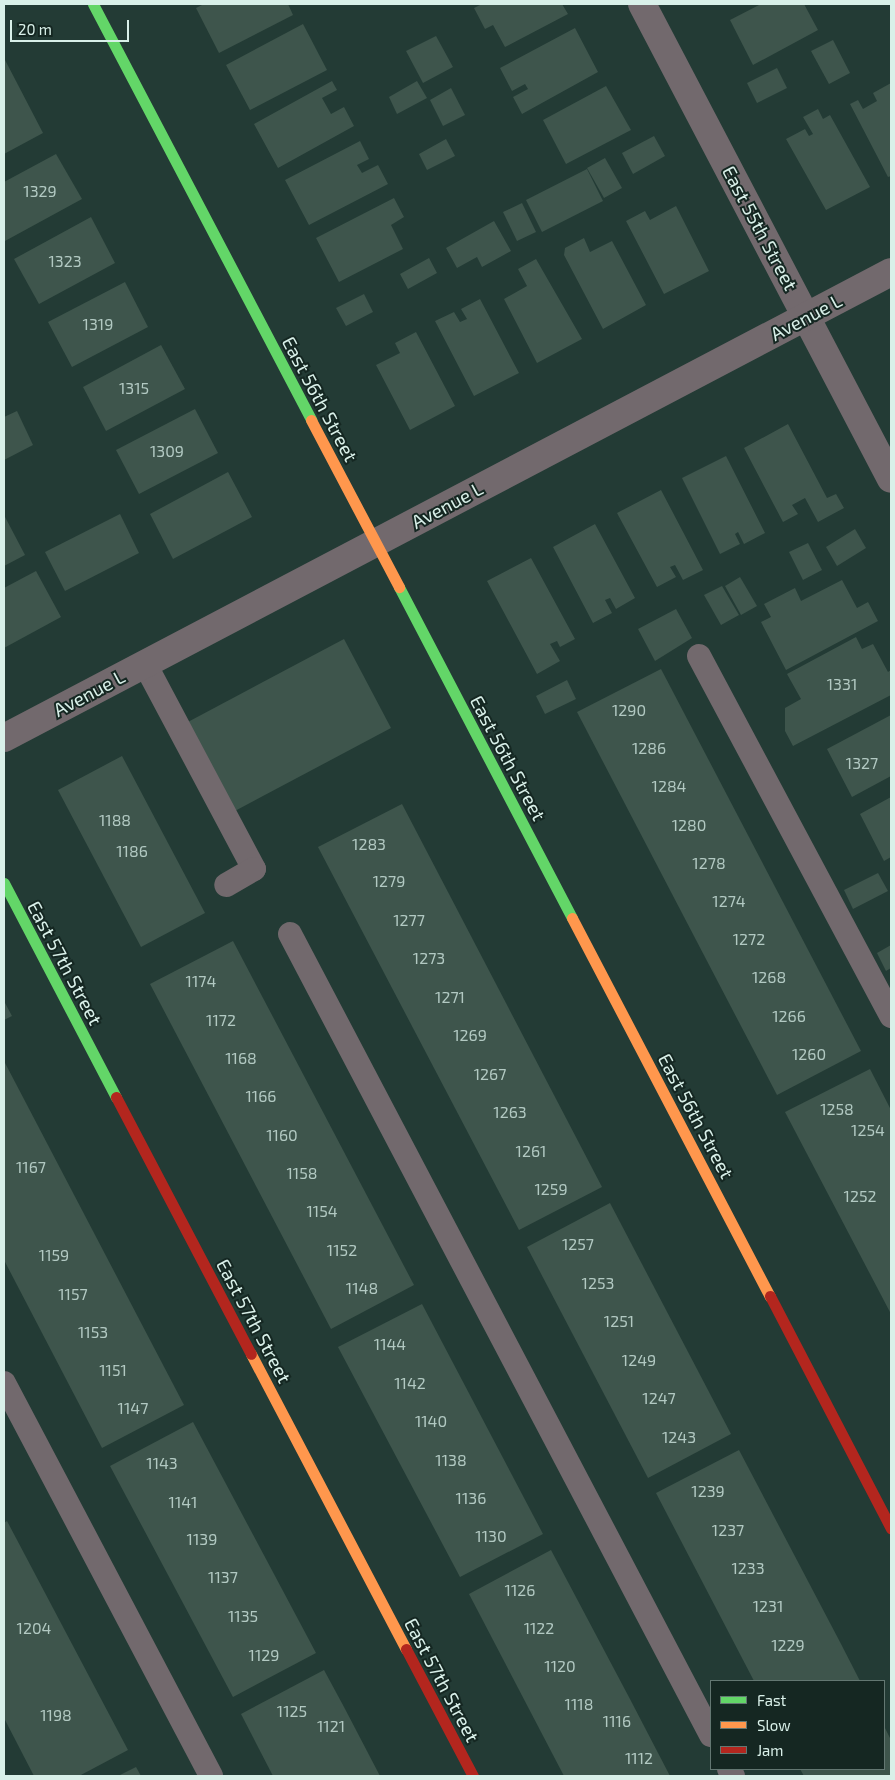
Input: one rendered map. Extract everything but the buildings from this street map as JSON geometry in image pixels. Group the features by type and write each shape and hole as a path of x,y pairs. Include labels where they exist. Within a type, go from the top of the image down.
{"street":[{"name":"East 56th Street","path":"93,4 891,1528"},
{"name":"East 55th Street","path":"642,4 891,479"},
{"name":"Avenue L","path":"4,738 891,272"},
{"name":"East 57th Street","path":"4,883 472,1776"}],"lane":[{"path":"698,656 891,1016"},
{"path":"145,664 254,870 226,886"},
{"path":"290,934 710,1733"},
{"path":"4,1383 211,1776"}],"traffic: fast":[{"path":"93,4 311,420"},
{"path":"399,587 572,918"},
{"path":"4,883 116,1097"}],"traffic: slow":[{"path":"311,420 399,587"},
{"path":"572,918 770,1296"},
{"path":"251,1354 406,1649"}],"traffic: jam":[{"path":"116,1097 251,1354"},
{"path":"770,1296 891,1528"},
{"path":"406,1649 473,1776"}]}
